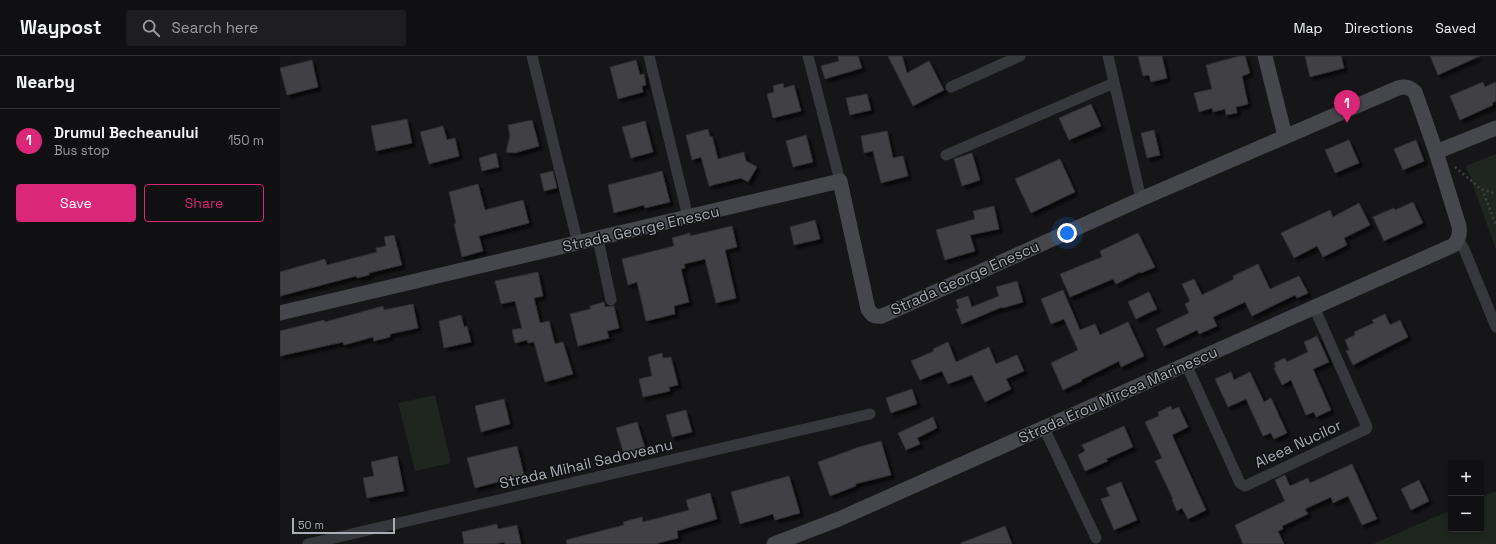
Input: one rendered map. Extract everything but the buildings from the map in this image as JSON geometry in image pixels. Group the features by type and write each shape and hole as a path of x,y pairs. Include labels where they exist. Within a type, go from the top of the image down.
{"street":[{"path":"532,56 578,244"},
{"path":"649,56 688,217"},
{"path":"808,56 840,181"},
{"path":"951,87 1020,56"},
{"path":"1108,56 1141,200"},
{"path":"1265,56 1285,136"},
{"path":"946,155 1114,83"},
{"name":"Strada George Enescu","path":"280,313 578,244 840,181 868,309 875,316 882,316 1285,136 1405,86 1411,88 1415,92 1436,152 1459,226 1460,234 1458,239"},
{"path":"1436,152 1496,128"},
{"path":"598,239 611,300"},
{"path":"1458,239 1464,249 1496,327"},
{"name":"Strada Erou Mircea Marinescu","path":"774,544 839,519 1450,247 1458,239"},
{"name":"Aleea Nucilor","path":"1186,364 1240,484 1245,486 1366,429 1367,427 1314,307"},
{"name":"Strada Mihail Sadoveanu","path":"308,544 870,414"},
{"path":"1044,428 1096,538"}],"path":[{"path":"1436,152 1481,188 1496,194"},
{"path":"1481,188 1496,225"}],"shaded area":[{"path":"1496,154 1496,249 1466,166"},
{"path":"435,395 451,463 415,471 398,403"},
{"path":"1496,491 1496,544 1373,544 1448,511 1448,532 1484,532 1484,496"}],"place":[{"name":"Drumul Becheanului","path":"1347,123"}]}
